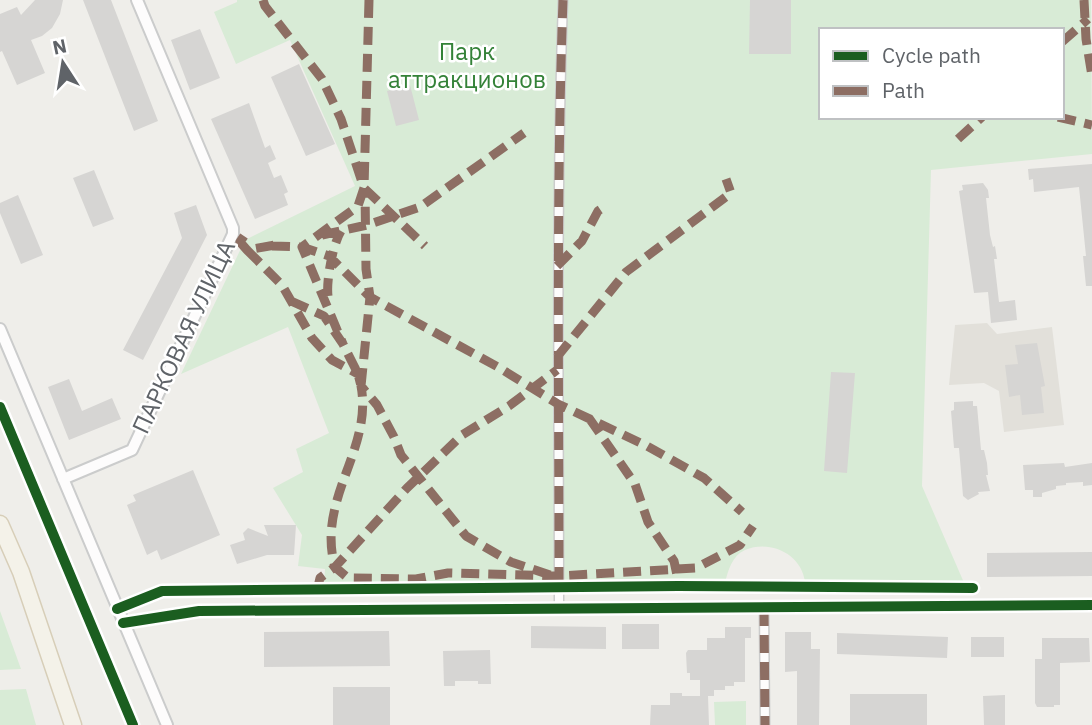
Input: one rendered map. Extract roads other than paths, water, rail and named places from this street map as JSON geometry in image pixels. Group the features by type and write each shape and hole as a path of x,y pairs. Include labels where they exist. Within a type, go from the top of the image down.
{"main road":[{"path":"0,524 21,572 73,725"}],"street":[{"name":"ПАРКОВАЯ УЛИЦА","path":"63,479 132,450 233,234 233,228 137,0"},
{"path":"559,609 556,370 558,123 563,0"},
{"path":"0,329 167,725"},
{"path":"123,623 199,611 1092,605"},
{"path":"764,608 765,725"}],"park label":[{"name":"Парк аттракционов","path":"467,66"}]}
